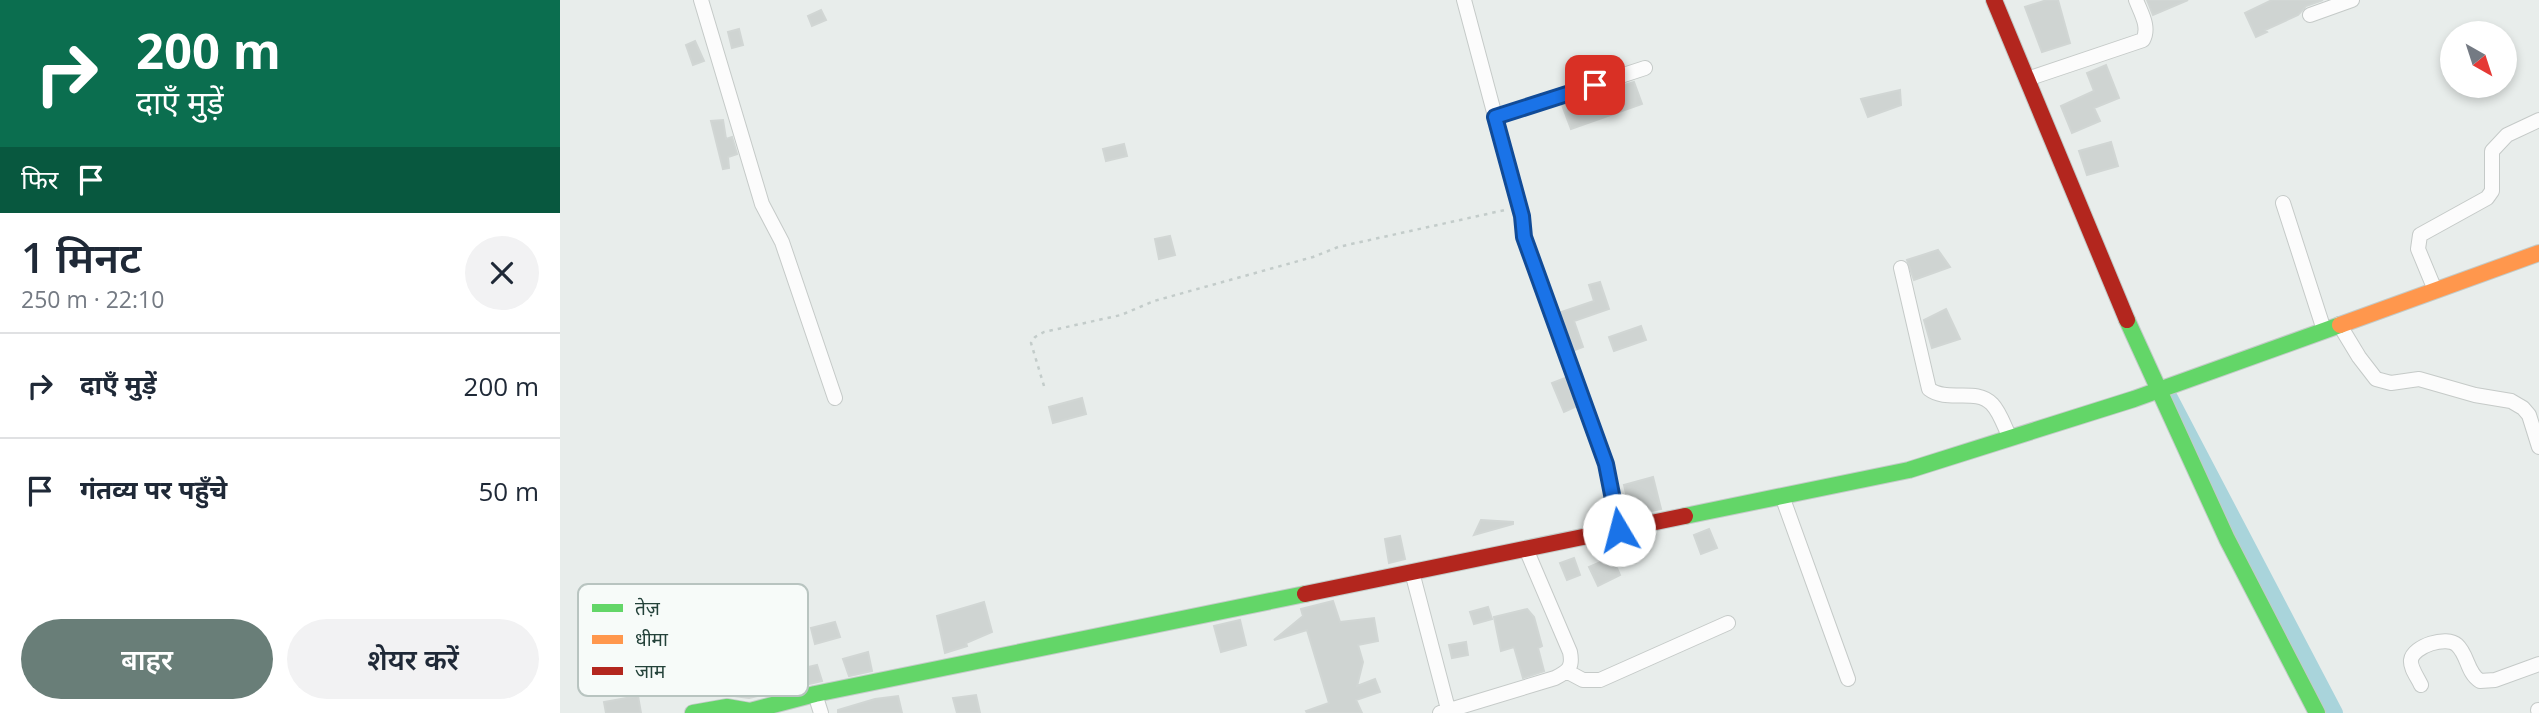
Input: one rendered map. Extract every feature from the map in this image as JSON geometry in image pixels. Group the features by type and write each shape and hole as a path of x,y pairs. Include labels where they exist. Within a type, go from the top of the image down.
{"street":[{"path":"701,0 762,204 782,242 835,398"},
{"path":"1464,0 1522,216 1524,237 1606,464 1619,530"},
{"path":"1994,0 2032,78 2162,388 2274,635 2316,713"},
{"path":"2032,78 2143,40 2147,34 2136,0"},
{"path":"2310,15 2352,0"},
{"path":"1495,117 1645,68"},
{"path":"2435,290 2418,249 2420,235 2487,198 2492,191 2492,150 2507,135 2539,120"},
{"path":"2283,203 2331,327 2371,373 2383,383 2419,379 2475,395 2511,401 2534,414 2539,447"},
{"path":"808,696 1909,470 2162,388 2539,253"},
{"path":"1901,268 1928,389 1936,395 1968,396 1991,402 2010,438"},
{"path":"1782,496 1848,679"},
{"path":"1412,572 1444,711 1555,678 1568,672 1573,663 1526,549"},
{"path":"1568,672 1583,680 1600,680 1728,623"},
{"path":"2421,685 2411,665 2412,656 2439,641 2456,644 2471,672 2480,681 2495,680 2539,664"},
{"path":"815,694 821,713"},
{"path":"693,713 750,711 807,696"}],"path":[{"path":"1044,386 1031,342 1044,332 1121,315 1154,301 1313,257 1338,247 1518,207"}],"building":[{"path":"2047,0 2058,0 2070,43 2042,52 2025,7"},
{"path":"2147,0 2188,0 2153,15"},
{"path":"2272,0 2323,0 2306,6 2298,15 2256,37 2245,13"},
{"path":"821,10 826,20 812,26 808,16"},
{"path":"739,29 743,45 732,48 728,32"},
{"path":"695,41 704,61 693,65 686,45"},
{"path":"2106,65 2119,98 2094,108 2100,121 2072,133 2061,106 2094,91 2087,73"},
{"path":"1634,82 1642,104 1571,129 1562,105"},
{"path":"1900,90 1901,105 1868,117 1861,99"},
{"path":"723,120 726,139 732,137 737,154 728,157 729,168 723,169 711,121"},
{"path":"2111,142 2118,166 2087,175 2079,151"},
{"path":"1124,144 1127,156 1106,161 1103,149"},
{"path":"1170,236 1175,255 1159,259 1155,239"},
{"path":"1938,250 1950,267 1914,280 1907,260"},
{"path":"1600,282 1609,309 1574,321 1583,347 1575,350 1561,312 1594,301 1589,285"},
{"path":"1946,309 1960,339 1932,348 1924,320"},
{"path":"1641,326 1646,340 1614,351 1609,337"},
{"path":"1565,378 1575,407 1564,412 1552,383"},
{"path":"1082,398 1086,414 1053,423 1049,407"},
{"path":"1653,477 1661,509 1631,515 1624,485"},
{"path":"1481,520 1513,522 1513,524 1474,535"},
{"path":"1709,529 1717,548 1701,554 1694,535"},
{"path":"1400,536 1405,559 1389,563 1385,539"},
{"path":"1612,557 1620,575 1598,586 1589,567"},
{"path":"1574,558 1580,575 1567,580 1560,563"},
{"path":"1333,601 1340,622 1374,618 1378,641 1358,645 1363,662 1357,686 1375,679 1380,692 1356,700 1362,713 1307,713 1306,711 1329,703 1307,630 1274,640 1303,616 1301,609"},
{"path":"984,602 992,632 966,643 967,646 945,653 937,616"},
{"path":"1488,607 1492,619 1474,624 1470,612"},
{"path":"1527,609 1534,617 1542,646 1538,648 1544,671 1523,678 1514,647 1501,651 1494,617"},
{"path":"1240,620 1246,645 1221,652 1214,626"},
{"path":"835,622 840,637 815,644 811,628"},
{"path":"1466,642 1468,655 1452,658 1449,645"},
{"path":"868,652 872,671 849,676 843,659"},
{"path":"817,665 822,681 808,684 808,667"},
{"path":"976,695 980,713 957,713 953,698"},
{"path":"638,696 641,713 606,713 604,702"},
{"path":"898,696 902,713 838,713 838,710 875,699"}],"waterway":[{"path":"2169,396 2335,713"}],"traffic: fast":[{"path":"2127,320 2227,539 2317,713"},
{"path":"1685,516 1909,470 2134,399 2340,325"},
{"path":"808,696 1305,594"},
{"path":"693,713 727,707 750,711 807,696"}],"traffic: slow":[{"path":"2340,325 2539,253"}],"traffic: jam":[{"path":"1994,0 2127,320"},
{"path":"1305,594 1685,516"}],"route":[{"path":"1595,85 1495,117 1522,216 1524,237 1606,464 1619,530"}]}
